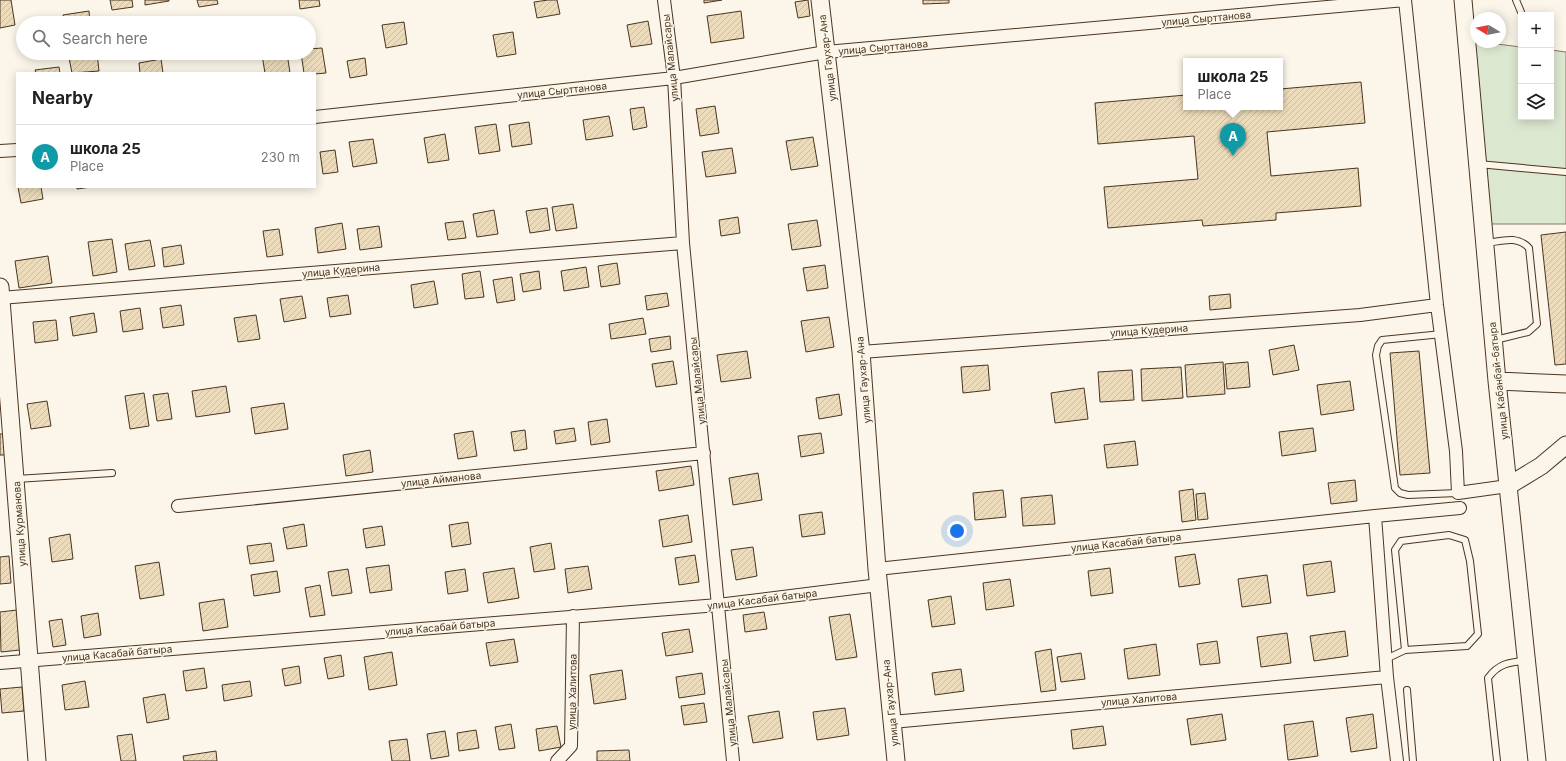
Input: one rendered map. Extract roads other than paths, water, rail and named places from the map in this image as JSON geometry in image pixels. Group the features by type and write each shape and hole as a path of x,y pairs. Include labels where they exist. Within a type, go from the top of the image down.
{"street":[{"name":"улица Малайсары","path":"664,0 674,78 683,243 733,761"},
{"name":"улица Гаухар-Ана","path":"820,0 861,352 878,577 896,761"},
{"name":"улица Сырттанова","path":"316,117 674,78 826,52 1405,0"},
{"path":"1405,0 1437,305 1442,334 1456,451 1458,493 1508,486 1541,466 1566,446"},
{"name":"улица Кабанбай-батыра","path":"1463,0 1497,380 1537,761"},
{"path":"0,151 16,150"},
{"name":"улица Кудерина","path":"0,294 683,243"},
{"name":"улица Курманова","path":"0,294 16,479 28,661 37,761"},
{"name":"улица Кудерина","path":"861,352 1360,315 1437,305"},
{"path":"1497,380 1566,384"},
{"name":"улица Айманова","path":"178,506 704,453"},
{"name":"улица Касабай батыра","path":"0,663 718,605 878,577 1375,516 1460,508"},
{"path":"1375,516 1387,677 1397,761"},
{"name":"улица Халитова","path":"557,761 571,746 573,616"},
{"name":"улица Халитова","path":"892,722 1387,677"}],"lane":[{"path":"1516,0 1521,12"},
{"path":"1478,164 1566,172"},
{"path":"1485,243 1516,239 1523,241 1529,248 1537,324 1528,332 1494,340"},
{"path":"1442,334 1382,340 1378,346 1376,355 1395,488 1400,493 1408,494 1458,493"},
{"path":"16,479 112,473"},
{"path":"1386,659 1405,650 1468,646 1478,634 1470,561 1465,540 1449,534 1401,541 1395,550 1405,650"},
{"path":"1497,761 1488,678 1495,668 1512,662 1526,660"},
{"path":"1407,690 1413,761"}],"place":[{"name":"школа 25","path":"1233,156"}]}
